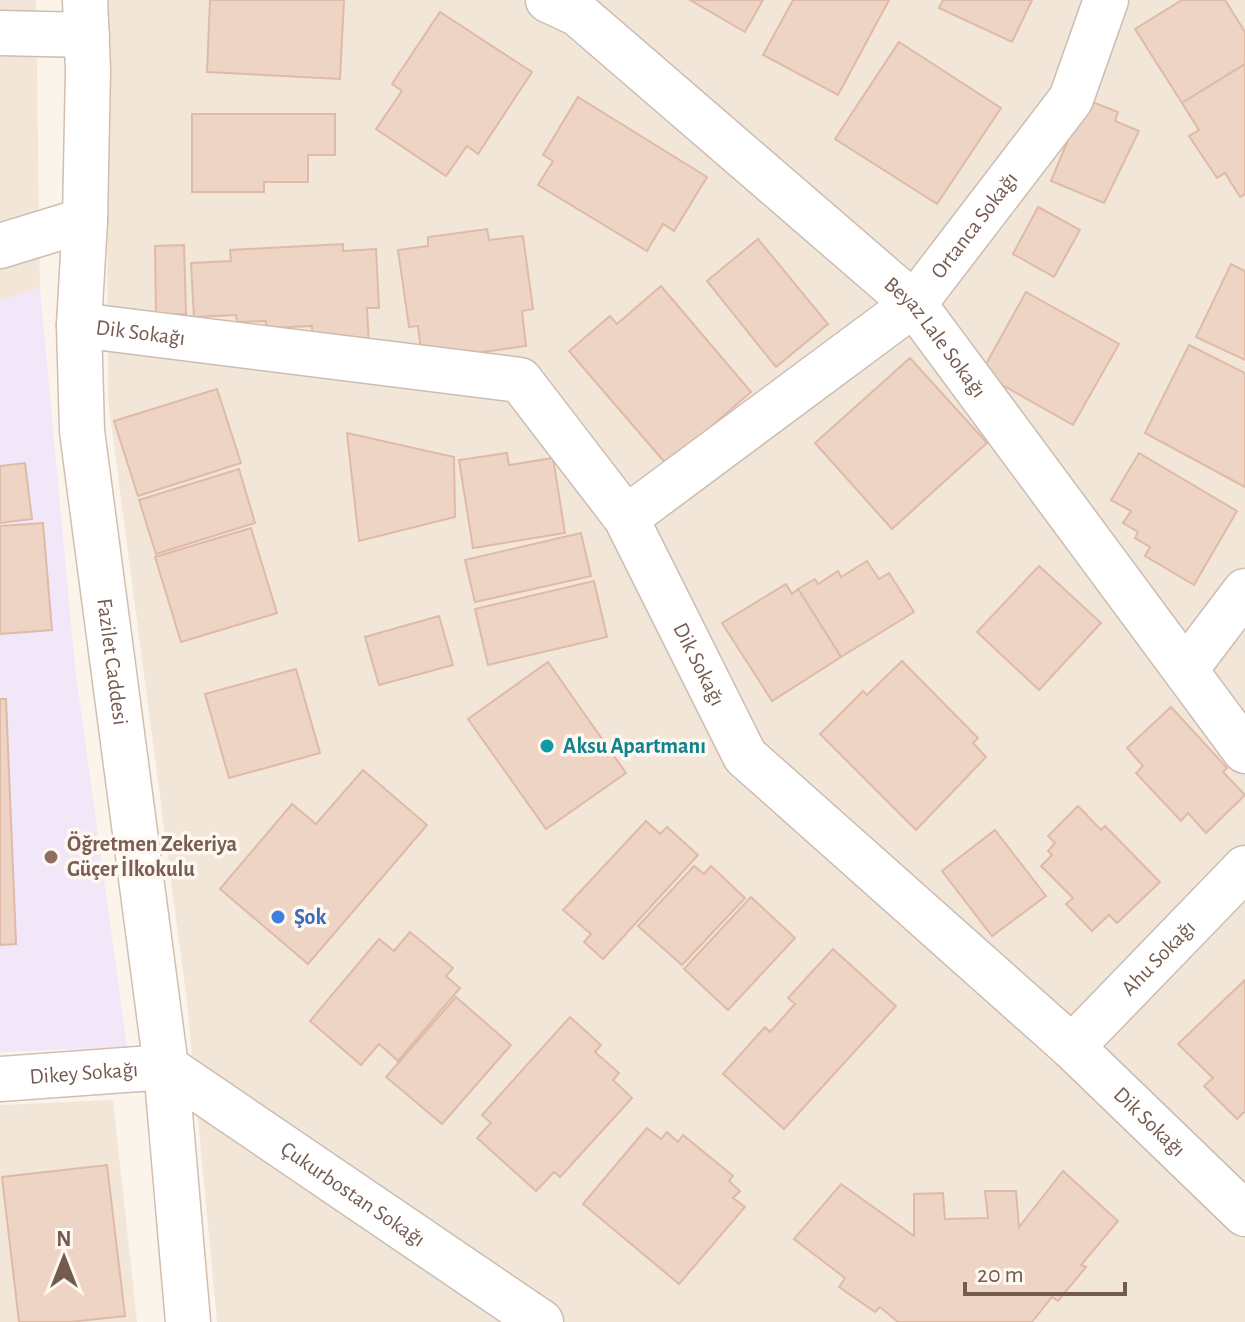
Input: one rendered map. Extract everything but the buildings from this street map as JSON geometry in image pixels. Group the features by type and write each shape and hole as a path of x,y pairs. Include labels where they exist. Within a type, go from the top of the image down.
{"street":[{"name":"Beyaz Lale Sokağı","path":"548,0 578,14 914,304 1245,751"},
{"name":"Ortanca Sokağı","path":"626,518 914,304 1071,99 1106,0"},
{"path":"0,33 86,18"},
{"name":"Fazilet Caddesi","path":"86,18 85,220 79,325 82,431 166,1067 188,1322"},
{"path":"0,246 85,220"},
{"name":"Dik Sokağı","path":"79,325 520,380 626,518 745,756 1072,1047 1245,1214"},
{"path":"1186,669 1245,591"},
{"name":"Ahu Sokağı","path":"1072,1047 1245,868"},
{"name":"Dikey Sokağı","path":"0,1079 166,1067"},
{"name":"Çukurbostan Sokağı","path":"166,1067 541,1322"}],"shaded area":[{"path":"0,0 36,0 40,288 0,301"},
{"path":"106,0 1245,0 1245,1322 217,1322 187,1002 108,400"},
{"name":"Öğretmen Zekeriya Güçer İlkokulu","path":"40,288 75,667 127,1047 0,1052 0,301"},
{"path":"113,1100 137,1322 0,1322 0,1105"}],"place":[{"name":"Aksu Apartmanı","path":"547,746"},
{"name":"Öğretmen Zekeriya Güçer İlkokulu","path":"51,857"},
{"name":"Şok","path":"278,917"}]}
